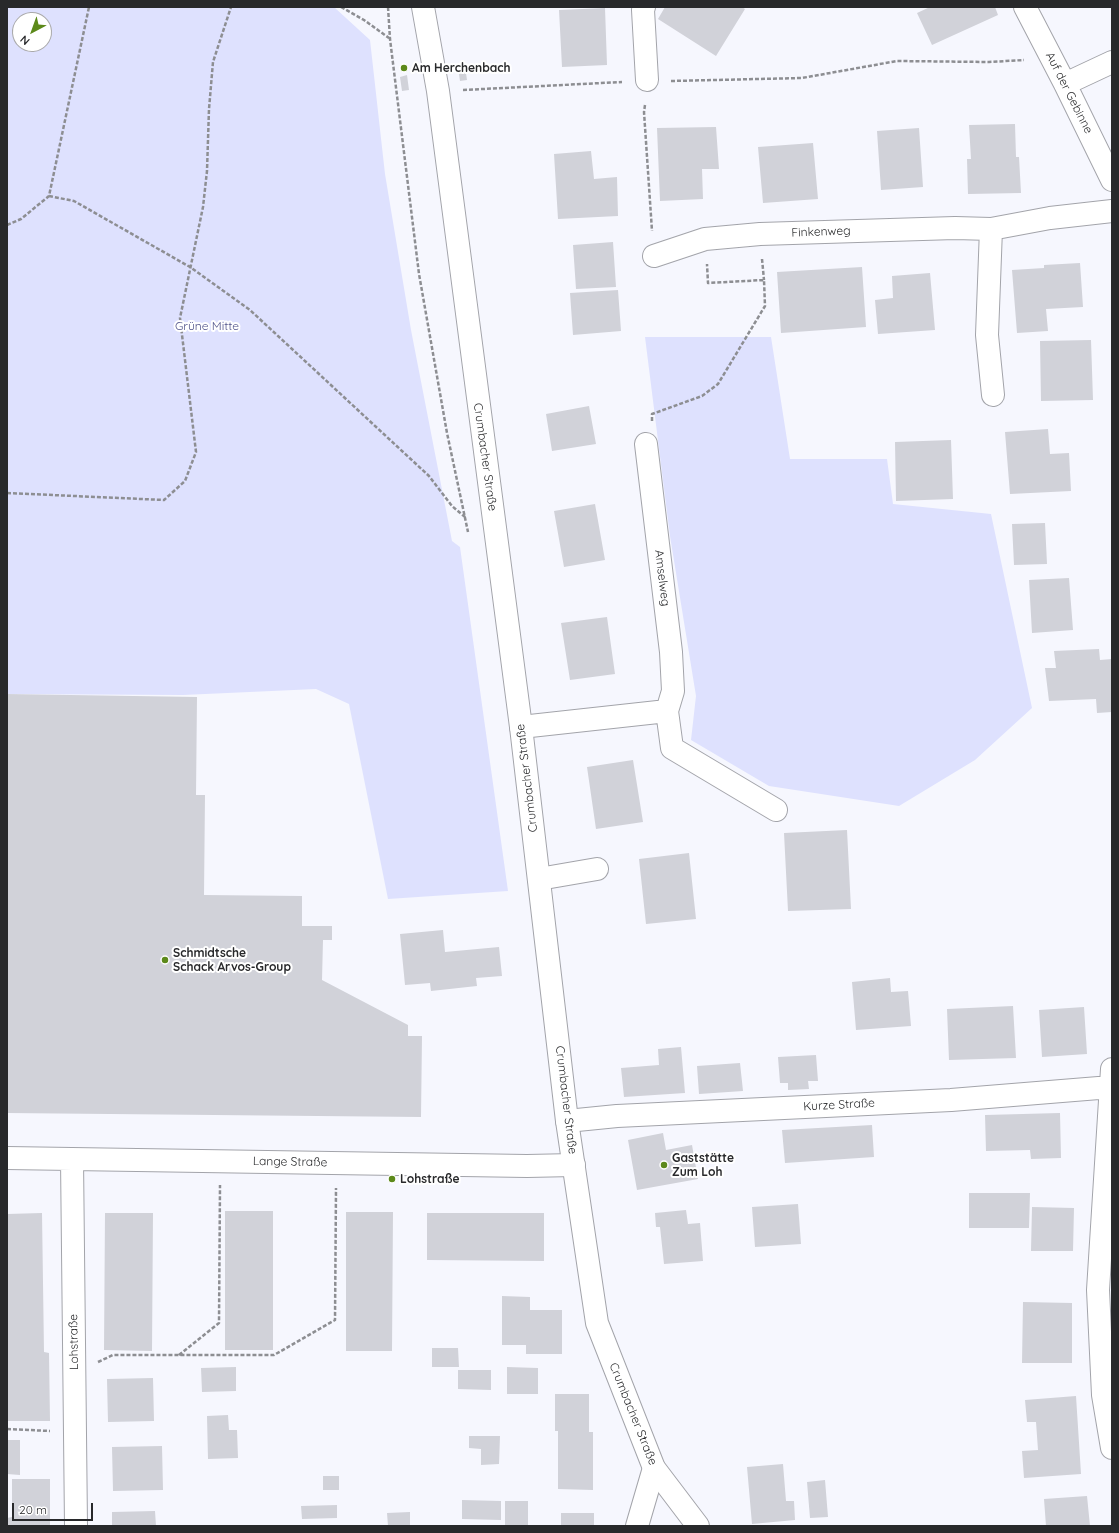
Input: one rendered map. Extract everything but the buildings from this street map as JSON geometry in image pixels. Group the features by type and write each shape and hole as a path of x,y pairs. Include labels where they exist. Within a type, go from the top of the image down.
{"street":[{"name":"Crumbacher Straße","path":"423,7 438,91 521,728 567,1120 597,1323 654,1468 698,1526"},
{"path":"644,7 647,80"},
{"name":"Auf der Gebinne","path":"1025,7 1112,180"},
{"path":"1065,84 1112,62"},
{"name":"Finkenweg","path":"654,256 705,240 760,234 955,228 991,229 1050,218 1112,211"},
{"path":"991,229 987,335 993,395"},
{"name":"Amselweg","path":"646,444 671,652 673,691 667,711 672,748 776,810"},
{"path":"521,728 667,711"},
{"path":"539,879 597,869"},
{"path":"1111,1078 1098,1290 1112,1448"},
{"name":"Kurze Straße","path":"567,1120 617,1116 951,1100 1111,1078"},
{"name":"Lange Straße","path":"7,1158 511,1166 574,1165"},
{"name":"Lohstraße","path":"72,1158 76,1526"},
{"path":"637,1526 654,1468"}],"path":[{"path":"7,225 21,219 49,196 89,7"},
{"path":"7,493 164,500 185,481 196,452 180,318 203,207 207,171 214,62 231,7"},
{"path":"341,7 364,20 390,38"},
{"path":"388,7 390,38 419,274 447,433 469,535"},
{"path":"438,91 647,80 684,81 802,78 897,61 989,62 1051,58"},
{"path":"647,80 644,112 654,256"},
{"path":"49,196 74,202 190,267 255,315 428,476 452,506 465,517 493,514"},
{"path":"646,444 652,431 652,414 702,396 718,384 765,306 764,280 708,283 705,240"},
{"path":"179,1355 219,1323 220,1196"},
{"path":"74,1361 99,1362 112,1355 274,1355 335,1320 336,1210"},
{"path":"7,1429 75,1431"}],"green space":[{"name":"Grüne Mitte","path":"7,7 334,7 370,40 385,174 411,330 452,541 460,547 508,891 388,899 349,704 316,689 183,695 7,694"},
{"path":"645,337 771,337 790,459 887,459 893,504 991,514 1032,708 975,760 899,806 769,786 691,740 696,696 670,536"}],"place":[{"name":"Am Herchenbach","path":"404,68"},
{"name":"Schmidtsche Schack Arvos-Group","path":"165,960"},
{"name":"Gaststätte Zum Loh","path":"664,1165"},
{"name":"Lohstraße","path":"392,1179"}]}
